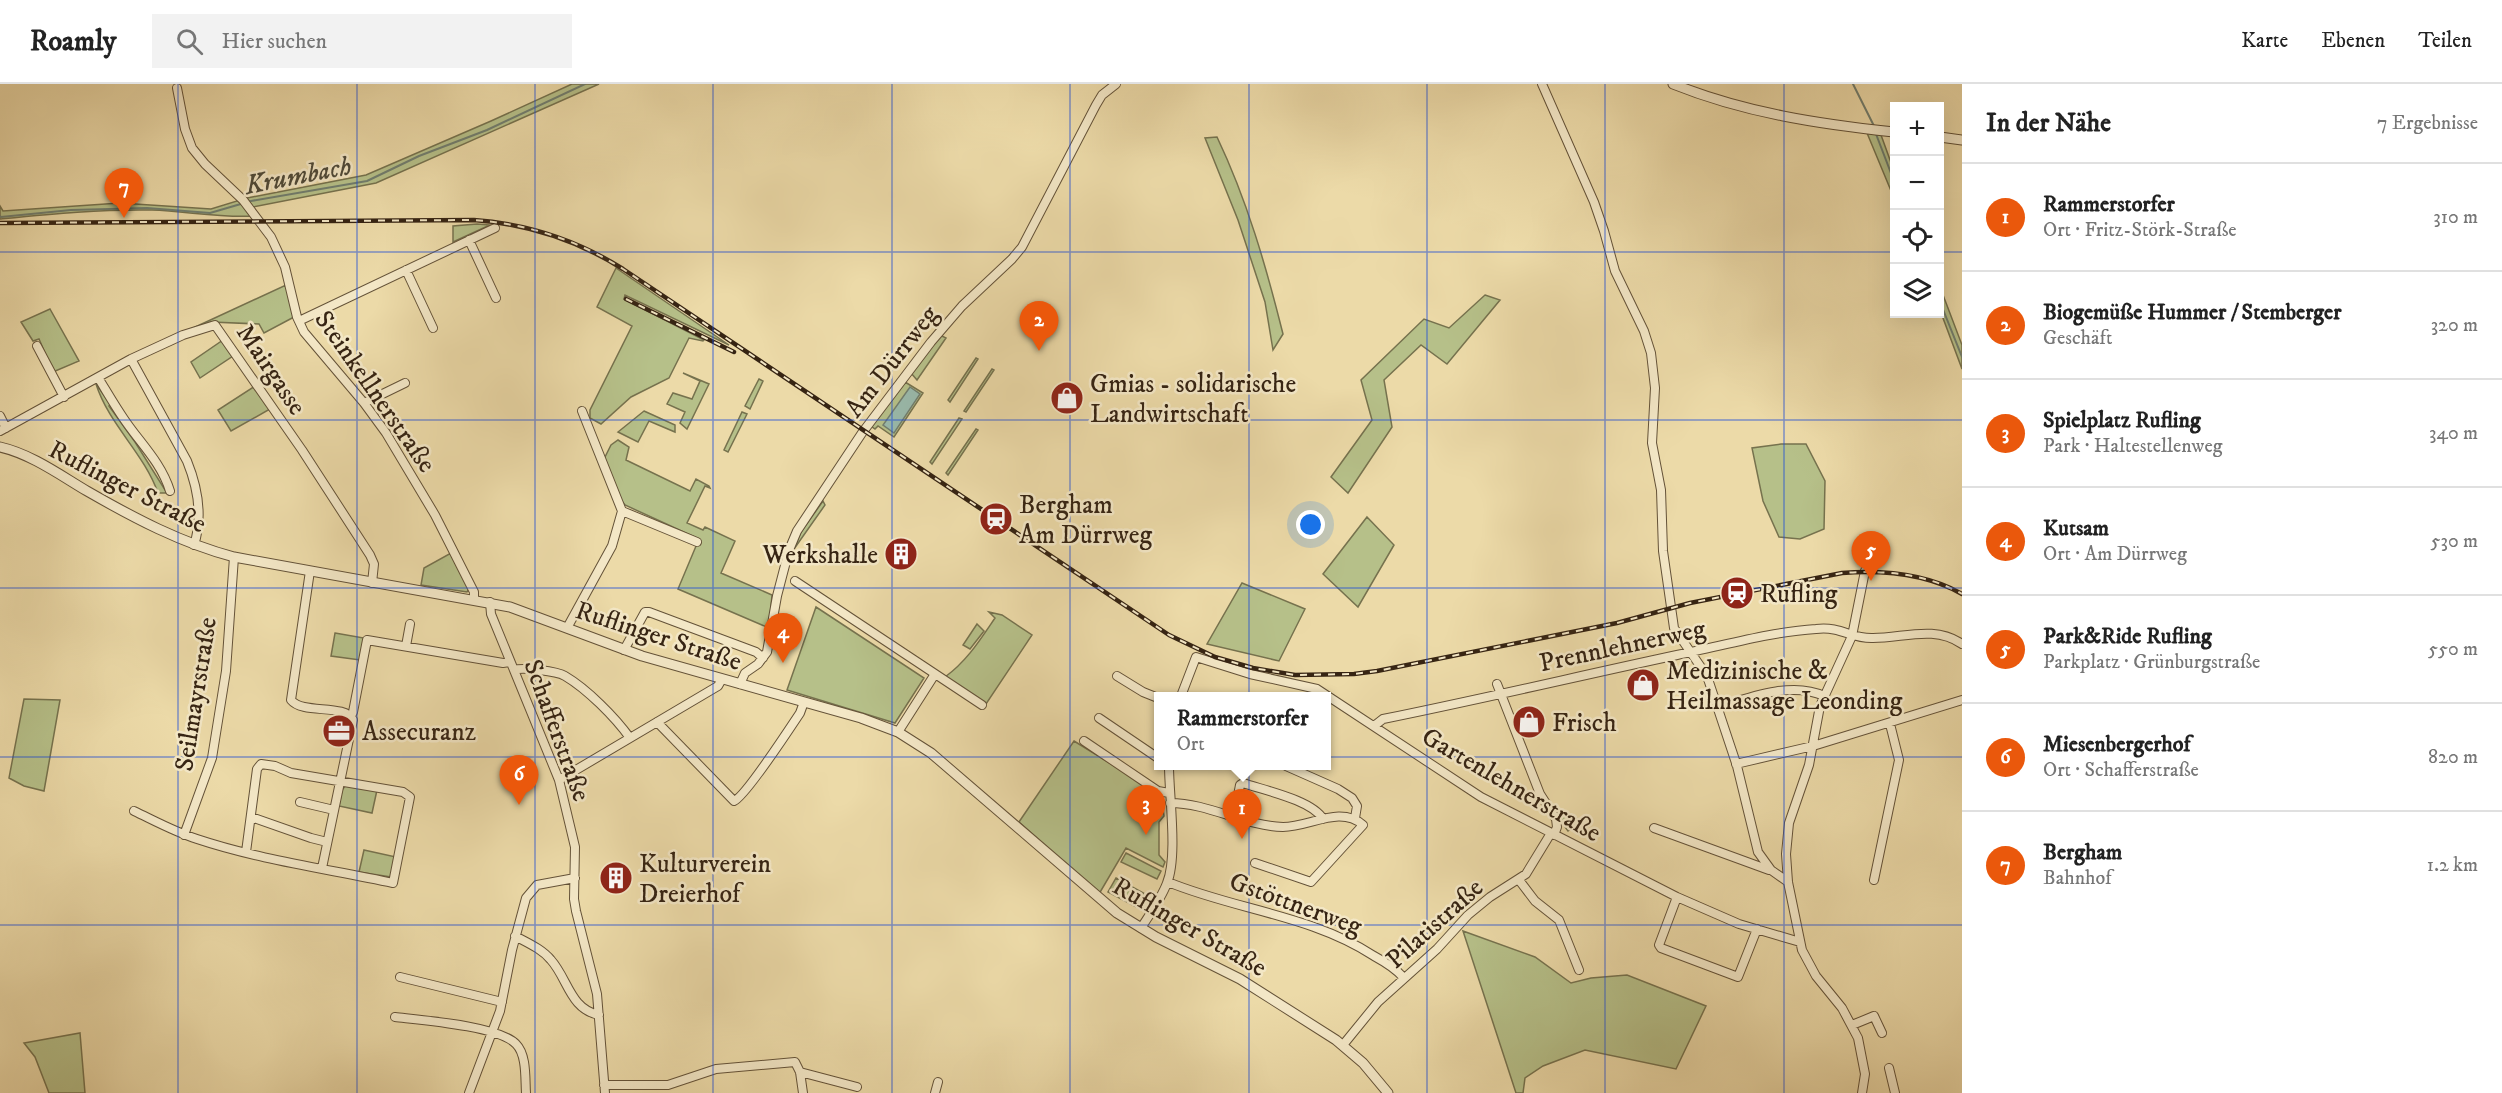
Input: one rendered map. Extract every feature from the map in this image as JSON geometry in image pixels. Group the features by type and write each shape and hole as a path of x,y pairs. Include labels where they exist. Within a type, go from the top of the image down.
{"street":[{"name":"Am Dürrweg","path":"740,684 746,673 763,658 770,643 777,596 789,550 797,531 864,430 931,342 962,306 1022,247 1096,105 1102,95 1116,84"},
{"path":"1542,84 1597,209 1615,272 1644,331 1651,354 1655,388 1652,443 1661,490 1663,550 1676,632 1707,676 1736,764 1755,843 1771,870"},
{"path":"1673,84 1774,115 1816,123 1890,132"},
{"name":"Steinkellnerstraße","path":"177,88 185,129 192,148 251,209 281,257 299,321 312,344 364,403 405,464 435,515 474,592 474,599"},
{"path":"1944,138 1962,140"},
{"path":"299,321 495,228"},
{"path":"470,240 496,298"},
{"path":"406,270 433,328"},
{"name":"Mairgasse","path":"3,430 99,379 131,359 183,335 215,325 300,447 370,555 374,564 372,583"},
{"path":"37,346 64,397"},
{"path":"131,359 187,461 194,479 199,529 194,545"},
{"path":"99,379 125,421 141,438 165,477 170,490"},
{"path":"364,403 405,383"},
{"path":"567,628 612,546 622,511 582,411"},
{"path":"0,416 3,430"},
{"name":"Ruflinger Straße","path":"0,447 22,455 140,521 194,545 234,557 490,602 624,650 875,722 898,732 930,753 1093,894 1141,928 1240,979 1344,1045 1374,1074 1388,1093"},
{"path":"622,511 697,542"},
{"name":"Seilmayrstraße","path":"184,835 212,758 226,671 234,557"},
{"path":"310,571 291,700 299,705 351,716"},
{"path":"1862,1093 1865,1069 1860,1044 1842,1008 1810,967 1800,942 1788,882 1786,854 1787,830 1806,777 1817,717 1824,696 1852,636 1865,571"},
{"path":"795,581 982,705"},
{"name":"Schafferstraße","path":"490,602 491,614 560,780 575,847 576,911 593,977 599,1015 605,1089"},
{"path":"624,650 645,612 649,612 756,652 763,658"},
{"path":"406,646 410,624"},
{"name":"Prennlehnerweg","path":"1374,726 1383,719 1731,643 1816,628 1841,630 1852,636 1877,638 1926,633 1943,635 1962,644"},
{"path":"322,868 367,640 563,674 610,715 630,738"},
{"name":"Gartenlehnerstraße","path":"1183,692 1196,657 1250,674 1317,688 1323,692"},
{"path":"898,732 935,674"},
{"path":"1117,676 1154,696"},
{"path":"560,780 717,686 722,679"},
{"path":"1497,684 1540,794 1556,819 1557,827 1553,834"},
{"path":"1718,707 1794,690 1810,690 1824,696"},
{"name":"Gartenlehnerstraße","path":"1331,697 1469,790 1553,834 1677,897 1728,920 1800,942"},
{"path":"1736,764 1813,746 1962,700"},
{"path":"657,722 734,801 739,799 754,779 800,713 804,702"},
{"path":"1099,718 1154,755"},
{"path":"1874,880 1899,760 1890,724"},
{"path":"1084,741 1158,791 1169,793"},
{"path":"134,811 184,835 246,852 393,883 411,800 403,792 291,773 275,766 261,764 257,769 246,852"},
{"path":"1141,928 1168,882 1171,867 1168,770"},
{"path":"1296,770 1348,795 1357,806 1355,818"},
{"path":"1234,816 1240,785 1243,783 1299,802 1318,812 1323,819"},
{"path":"300,802 334,810"},
{"path":"1170,803 1194,804 1264,825 1286,827 1339,816 1355,818 1364,825 1311,882 1254,863"},
{"path":"251,817 327,842"},
{"path":"1654,828 1771,870 1788,882"},
{"name":"Pilatistraße","path":"1344,1045 1369,1013 1403,977 1437,949 1480,905 1526,874 1553,834"},
{"path":"470,1093 502,1002 515,936 526,898 533,887 543,882 575,878"},
{"path":"1519,880 1535,901 1559,920 1579,970"},
{"name":"Gstöttnerweg","path":"1168,882 1330,932 1392,967 1403,977"},
{"path":"1677,897 1659,945 1661,948 1738,978 1757,929"},
{"path":"515,936 547,956 562,974 578,1004 586,1011 599,1015"},
{"path":"400,977 502,1002"},
{"path":"1852,1026 1874,1016 1882,1033"},
{"path":"395,1017 492,1033 512,1041 519,1048 524,1064 526,1093"},
{"path":"605,1089 668,1084 716,1069 795,1062 800,1072 803,1093"},
{"path":"1889,1068 1895,1093"},
{"path":"800,1072 857,1087"},
{"path":"935,1093 938,1082"}],"green space":[{"path":"572,84 599,84 376,183 253,207 247,198 366,175"},
{"path":"1867,133 1881,135 1890,160 1890,188"},
{"path":"1217,137 1247,209 1277,309 1283,334 1273,350 1265,302 1238,220 1205,138"},
{"path":"240,200 253,216 133,210 76,212 0,219 0,206 3,211 120,203 211,209"},
{"path":"490,225 453,242 453,226"},
{"path":"616,268 729,345 625,295 624,299 704,340 689,338 669,378 631,397 601,424 590,418 590,410 632,326 597,307"},
{"path":"286,285 294,317 264,333 259,324 211,322 178,335"},
{"path":"1485,295 1500,300 1447,364 1421,345 1384,380 1392,427 1348,493 1331,477 1372,420 1361,380 1424,319 1449,328"},
{"path":"1944,298 1962,345 1962,369 1943,318"},
{"path":"50,309 79,361 53,372 39,339 33,341 21,322"},
{"path":"940,335 946,338 917,380 911,373"},
{"path":"223,340 233,356 200,378 191,362"},
{"path":"976,358 978,359 950,402 948,400"},
{"path":"992,369 994,370 966,412 964,411"},
{"path":"683,373 709,384 687,429 680,423 685,412 667,404 673,393 692,399 700,381"},
{"path":"759,379 763,381 750,409 745,406"},
{"path":"905,382 923,393 894,437 878,426 875,429 871,426"},
{"path":"96,384 167,493 158,493 144,465 109,413"},
{"path":"255,386 270,409 231,431 218,410"},
{"path":"644,411 675,425 675,432 649,421 638,442 618,432"},
{"path":"742,412 747,414 728,452 724,450"},
{"path":"959,418 962,419 932,464 930,462"},
{"path":"976,429 978,430 948,475 946,473"},
{"path":"618,440 629,447 626,460 690,491 696,479 709,486 710,488 705,486 687,523 703,530 705,527 735,541 721,573 772,595 769,628 678,589 699,539 625,505 604,459 611,445"},
{"path":"1781,444 1806,444 1825,481 1824,529 1800,539 1779,537 1763,501 1752,448"},
{"path":"823,501 825,505 794,549 801,532"},
{"path":"1367,517 1394,545 1358,607 1323,574"},
{"path":"451,553 469,589 467,592 421,585 424,568"},
{"path":"1242,583 1305,609 1279,661 1207,644"},
{"path":"816,607 924,678 895,723 787,690"},
{"path":"989,612 1002,615 1032,635 986,704 945,677 967,657 995,618"},
{"path":"977,624 984,631 970,649 963,645"},
{"path":"335,633 364,638 360,660 331,656"},
{"path":"24,699 60,700 44,791 24,786 9,778"},
{"path":"1074,741 1153,790 1147,802 1150,797 1162,802 1164,816 1159,822 1159,855 1165,862 1163,867 1126,848 1099,894 1019,822"},
{"path":"346,785 377,790 372,813 339,806 342,790"},
{"path":"1553,811 1582,820 1568,831"},
{"path":"364,850 396,857 391,877 359,872"},
{"path":"1126,853 1161,871 1157,879 1121,862"},
{"path":"1116,878 1147,895 1140,909 1108,892"},
{"path":"1463,931 1535,957 1571,983 1591,978 1627,975 1706,1006 1676,1069 1585,1050 1543,1066 1525,1078 1523,1093 1516,1093"},
{"path":"80,1033 85,1093 49,1093 35,1057 24,1043"}],"shaded area":[{"path":"910,387 920,394 894,433 883,425"}],"waterway":[{"name":"Krumbach","path":"0,216 71,210 147,208 210,213 251,201 367,181 419,156 487,130 585,84"},
{"path":"1853,84 1875,128"},
{"path":"1876,134 1890,171"},
{"path":"1944,312 1962,357"}],"railway":[{"path":"0,223 474,220 514,225 552,235 588,250 623,269 1169,635 1215,657 1253,668 1295,675 1354,674 1377,671 1617,623 1690,603 1842,573 1904,574 1933,581 1962,594"},
{"path":"626,299 734,352"}],"place":[{"name":"Bergham","path":"124,218"},
{"name":"Biogemüße Hummer / Stemberger","path":"1039,351"},
{"name":"Gmias - solidarische Landwirtschaft","path":"1067,398"},
{"name":"Bergham Am Dürrweg","path":"996,519"},
{"name":"Werkshalle","path":"901,554"},
{"name":"Park&Ride Rufling","path":"1871,581"},
{"name":"Rufling","path":"1737,593"},
{"name":"Kutsam","path":"783,663"},
{"name":"Medizinische & Heilmassage Leonding","path":"1643,685"},
{"name":"Frisch","path":"1529,722"},
{"name":"Assecuranz","path":"339,731"},
{"name":"Miesenbergerhof","path":"519,805"},
{"name":"Spielplatz Rufling","path":"1146,835"},
{"name":"Rammerstorfer","path":"1242,839"},
{"name":"Kulturverein Dreierhof","path":"616,878"}]}
